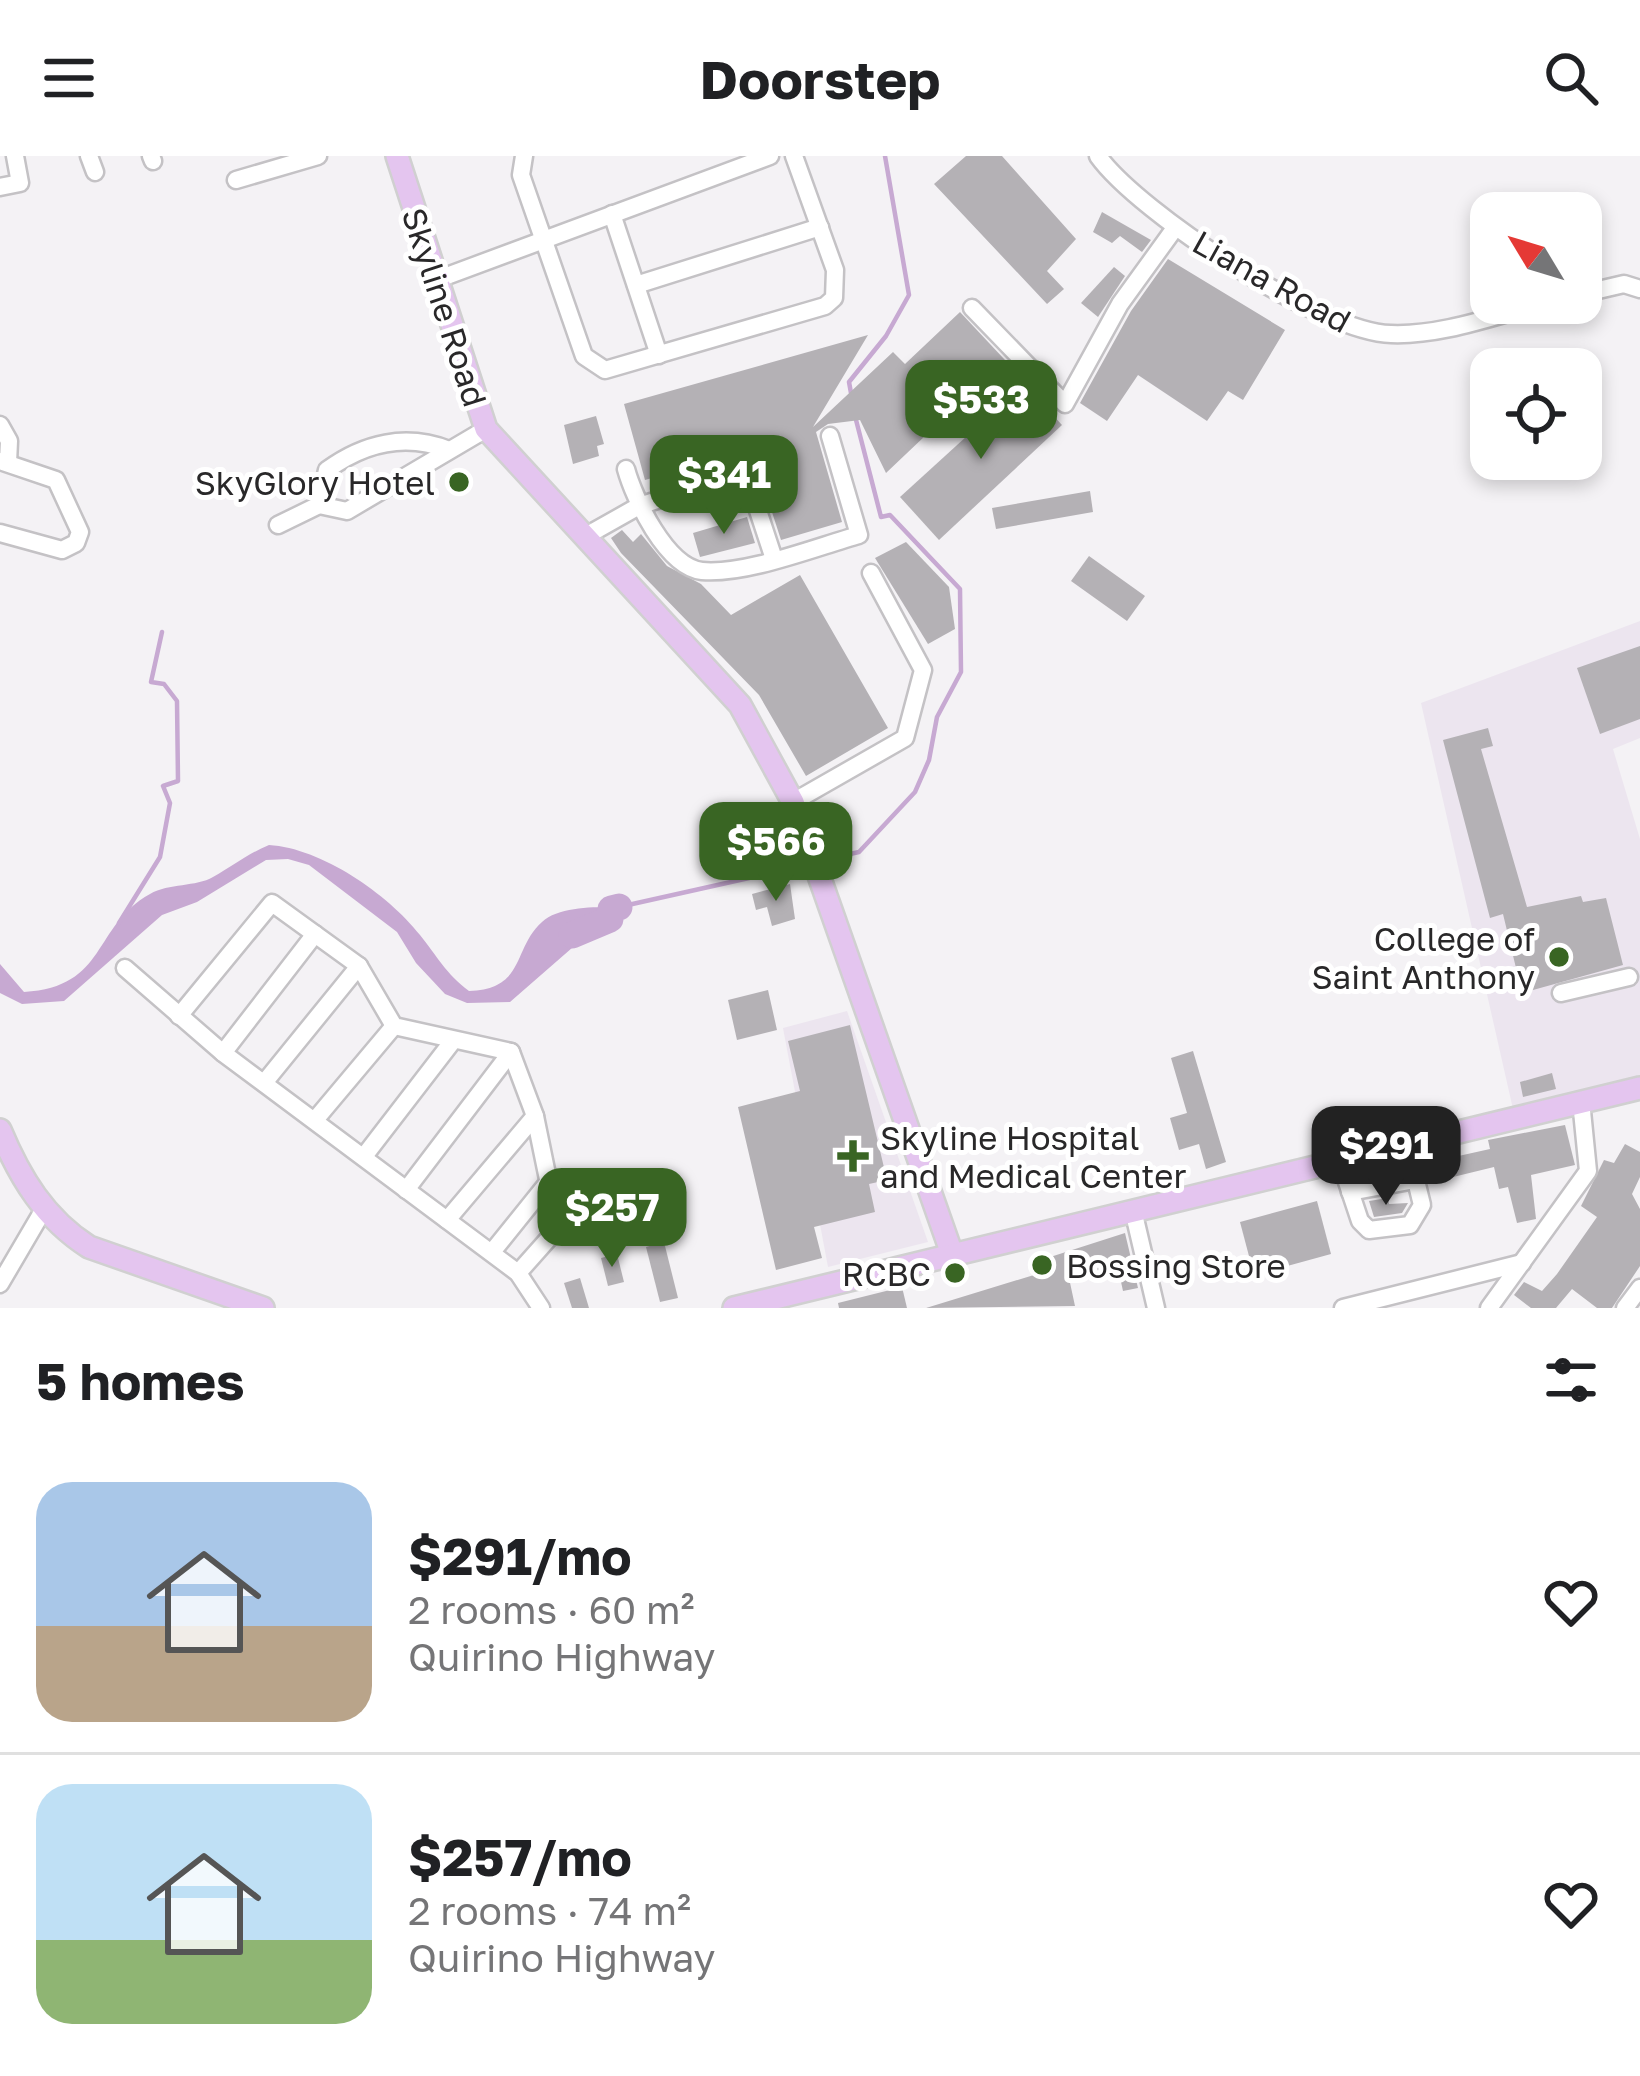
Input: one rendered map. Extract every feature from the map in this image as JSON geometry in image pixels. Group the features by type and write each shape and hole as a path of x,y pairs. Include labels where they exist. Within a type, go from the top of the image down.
{"main road":[{"name":"Skyline Road","path":"397,156 486,429 740,705 793,802 952,1254"},
{"path":"734,1308 1640,1088"},
{"path":"0,1130 15,1167 44,1209 88,1247 263,1308"}],"street":[{"path":"0,187 20,183 15,156"},
{"path":"236,180 318,156"},
{"path":"524,156 521,175 584,356 605,370 825,306 838,286 794,156"},
{"path":"436,280 770,156"},
{"name":"Liana Road","path":"1098,156 1128,190 1175,228 1361,331 1421,332 1470,320"},
{"path":"611,214 659,355"},
{"path":"636,285 820,227"},
{"path":"972,308 1065,404 1120,304 1175,228"},
{"path":"1602,289 1624,284 1640,289"},
{"path":"0,425 9,441 4,462 56,480 80,532 76,543 62,550 0,532"},
{"path":"278,525 319,505 347,511 486,429"},
{"path":"626,469 639,506 659,537 690,567 703,571 774,559 859,536 830,436"},
{"path":"319,505 326,470 346,456 394,440 423,439 449,450"},
{"path":"584,537 639,506 745,471 774,559"},
{"path":"793,802 905,738 923,670 872,573"},
{"path":"178,1016 272,903 359,966 394,1026 511,1052"},
{"path":"224,1053 315,934"},
{"path":"264,1083 359,966"},
{"path":"124,968 224,1053 518,1273 541,1308"},
{"path":"1561,993 1629,977"},
{"path":"315,1120 394,1026"},
{"path":"364,1156 452,1042"},
{"path":"511,1052 535,1116 558,1228 518,1273"},
{"path":"406,1190 511,1052"},
{"path":"1490,1308 1588,1171 1581,1101"},
{"path":"447,1220 535,1116"},
{"path":"1340,1161 1360,1221 1379,1232 1410,1225 1419,1217 1407,1144"},
{"path":"492,1252 550,1180"},
{"path":"1350,1192 1415,1180"},
{"path":"1,1279 44,1209"},
{"path":"1133,1210 1156,1308"},
{"path":"1343,1308 1522,1263"},
{"path":"1624,1308 1640,1288"}],"shaded area":[{"name":"College of Saint Anthony","path":"1640,621 1640,738 1613,749 1640,839 1640,1075 1513,1109 1421,703"},
{"path":"269,845 310,855 372,889 406,919 469,991 487,989 509,975 533,933 549,917 579,908 619,907 510,1002 467,1003 445,994 416,963 397,932 309,865 266,860 197,902 162,915 64,1001 22,1004 0,993 0,964 24,992 51,988 85,967 131,907 150,894 206,880"},
{"name":"Skyline Hospital and Medical Center","path":"847,1011 928,1242 828,1267 783,1028"}],"building":[{"path":"966,156 1002,156 1076,239 1047,271 1064,289 1047,304 934,184"},
{"path":"1102,212 1151,240 1142,252 1120,236 1112,243 1093,232"},
{"path":"1168,259 1285,330 1243,400 1228,391 1207,421 1138,375 1107,421 1080,403 1131,311"},
{"path":"1114,267 1125,276 1098,317 1081,303"},
{"path":"960,312 1005,360 886,473 860,420 828,424 816,432 842,522 781,540 752,450 645,480 624,404 868,335 813,427 893,352 905,364"},
{"path":"1024,384 1062,425 939,540 900,497"},
{"path":"596,416 604,444 597,446 599,456 573,464 564,425"},
{"path":"1090,491 1093,512 996,529 992,508"},
{"path":"747,517 755,543 700,557 693,533"},
{"path":"622,530 633,542 641,534 667,566 701,584 731,615 800,575 888,728 806,776 759,695 621,553 611,538"},
{"path":"906,542 949,587 955,629 928,644 875,558"},
{"path":"1089,556 1145,596 1127,621 1071,581"},
{"path":"1640,646 1640,719 1600,734 1577,668"},
{"path":"1488,728 1493,746 1481,749 1527,907 1581,896 1583,902 1606,898 1623,965 1522,993 1503,914 1490,918 1443,740"},
{"path":"783,845 787,857 750,868 746,856"},
{"path":"790,884 795,919 772,926 767,907 756,910 752,894"},
{"path":"768,990 777,1030 737,1040 728,1000"},
{"path":"850,1025 887,1180 869,1184 875,1212 814,1227 822,1258 776,1270 738,1107 800,1091 788,1041"},
{"path":"1193,1051 1226,1162 1206,1169 1199,1144 1179,1150 1170,1118 1187,1113 1171,1058"},
{"path":"1552,1073 1556,1089 1523,1097 1520,1082"},
{"path":"1565,1125 1575,1165 1531,1175 1536,1219 1517,1223 1508,1187 1499,1189 1494,1167 1449,1178 1445,1159 1490,1149 1488,1140"},
{"path":"1625,1144 1640,1152 1640,1177 1632,1194 1640,1209 1640,1266 1612,1308 1597,1308 1572,1289 1556,1308 1531,1308 1514,1295 1524,1282 1542,1291 1557,1274 1597,1217 1581,1206 1604,1160 1614,1163"},
{"path":"1388,1198 1389,1204 1408,1203 1402,1213 1374,1217 1369,1201"},
{"path":"1317,1201 1331,1254 1254,1275 1240,1222"},
{"path":"1125,1233 1138,1288 1123,1291 1118,1268 1069,1278 1075,1306 926,1308 1047,1271 1044,1259"},
{"path":"664,1242 678,1298 660,1302 646,1247"},
{"path":"617,1254 624,1282 608,1286 601,1258"},
{"path":"580,1278 589,1308 572,1308 564,1283"},
{"path":"902,1287 907,1308 839,1308 838,1303"}],"waterway":[{"path":"851,393 849,382 886,336 909,295 885,156"},
{"path":"823,860 859,852 915,792 929,760 937,717 961,672 960,589 890,515 881,517 855,416"},
{"path":"119,923 160,857 170,803 163,786 178,781 177,701 164,684 151,682 162,632"},
{"path":"619,907 807,865"},
{"path":"572,935 610,919 611,909 619,907"}],"place":[{"name":"SkyGlory Hotel","path":"459,482"},
{"name":"College of Saint Anthony","path":"1559,957"},
{"name":"Skyline Hospital and Medical Center","path":"853,1156"},
{"name":"Bossing Store","path":"1042,1265"},
{"name":"RCBC","path":"955,1273"}]}
